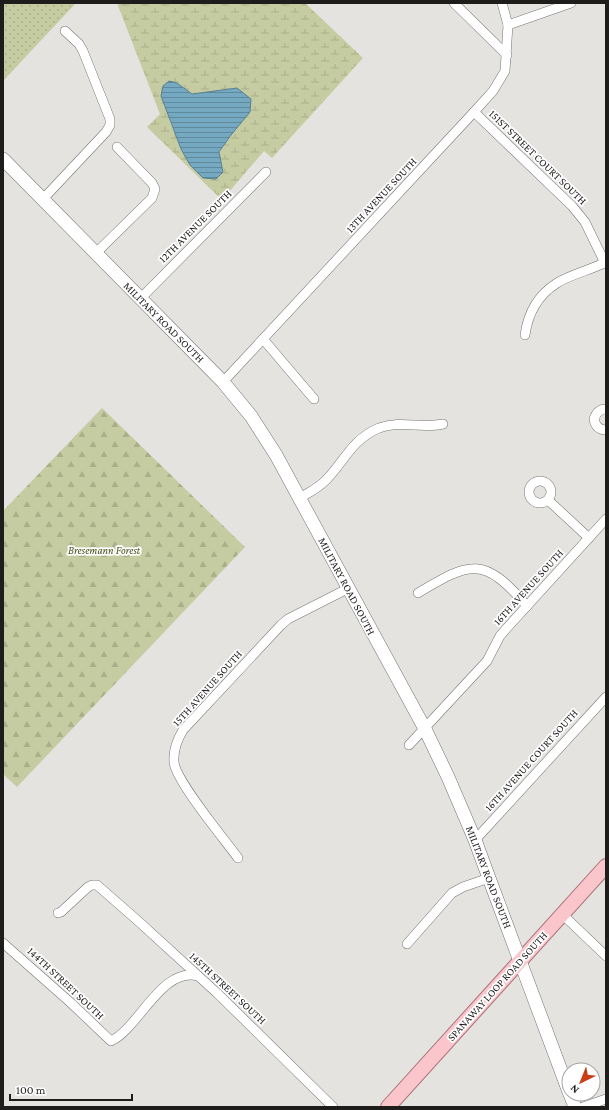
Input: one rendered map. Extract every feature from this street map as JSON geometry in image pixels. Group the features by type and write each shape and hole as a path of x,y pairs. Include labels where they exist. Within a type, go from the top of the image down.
{"main road":[{"name":"MILITARY ROAD SOUTH","path":"3,159 224,382 260,429 276,455 425,729 448,777 475,840 521,959 561,1071"},
{"name":"SPANAWAY LOOP ROAD SOUTH","path":"388,1107 606,866"}],"street":[{"path":"454,3 507,55"},
{"name":"13TH AVENUE SOUTH","path":"224,382 493,91 505,71 507,55 508,25 502,3"},
{"path":"508,25 571,3"},
{"path":"43,199 106,132 110,122 83,50 80,44 65,31"},
{"name":"151ST STREET COURT SOUTH","path":"474,112 582,216 605,262"},
{"path":"96,253 152,198 155,189 152,183 118,147"},
{"name":"12TH AVENUE SOUTH","path":"140,298 266,172"},
{"path":"525,334 530,313 542,296 564,279 595,268 605,262"},
{"path":"263,339 314,399"},
{"path":"606,409 600,410 594,419 599,429 606,430"},
{"path":"300,498 324,482 356,443 371,432 402,423 425,426 443,424"},
{"path":"548,500 589,538"},
{"name":"16TH AVENUE SOUTH","path":"409,745 487,661 500,636 606,519"},
{"path":"418,593 446,576 461,570 480,569 494,574 527,606"},
{"name":"15TH AVENUE SOUTH","path":"238,858 177,773 174,760 174,751 177,740 183,730 281,625 288,619 349,588"},
{"name":"16TH AVENUE COURT SOUTH","path":"475,840 606,697"},
{"path":"407,944 452,893 463,887 489,878"},
{"name":"145TH STREET SOUTH","path":"58,913 62,912 88,887 94,885 102,890 198,976 333,1107"},
{"path":"562,914 606,956"},
{"name":"144TH STREET SOUTH","path":"3,943 71,1003 108,1039 113,1041 120,1036 163,988 184,975 189,974 198,976"},
{"path":"583,1107 606,1099"}],"green space":[{"path":"3,3 76,3 3,81"},
{"path":"117,3 305,3 363,58 272,158 264,151 222,200 147,127 160,114","holes":["177,83 192,94 237,88 231,135 219,153 223,172 190,165 181,149 169,119"]},
{"name":"Bresemann Forest","path":"102,408 245,547 17,787 3,774 3,511"}],"water":[{"path":"169,81 177,83 192,94 237,88 251,99 250,112 219,152 223,172 216,179 203,178 190,165 181,149 161,96 163,86"}]}
